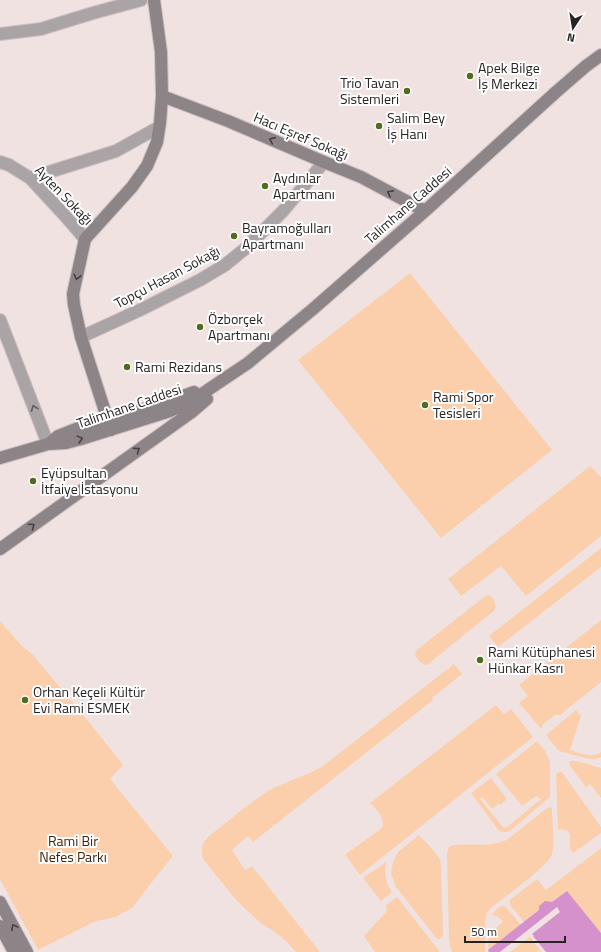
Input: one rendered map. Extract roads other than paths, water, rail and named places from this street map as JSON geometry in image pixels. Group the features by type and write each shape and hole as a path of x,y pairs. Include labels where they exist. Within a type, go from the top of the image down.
{"street":[{"path":"0,34 41,29 142,0"},
{"path":"109,424 81,337 73,294 85,239 132,187 147,166 157,142 162,96 161,52 154,0"},
{"name":"Talimhane Caddesi","path":"0,458 48,444 58,436 81,427 109,424 191,394 236,371 248,363 313,309 425,211 556,92 599,57 598,49 601,45"},
{"name":"Hacı Eşref Sokağı","path":"162,96 228,121 361,177 425,211"},
{"path":"30,178 116,151 159,127"},
{"name":"Ayten Sokağı","path":"0,162 9,165 30,178 85,239"},
{"name":"Topçu Hasan Sokağı","path":"81,337 140,310 200,280 225,265 246,248 282,211 324,162"},
{"path":"0,320 48,444"},
{"path":"0,549 193,411 220,388 236,371"},
{"path":"0,902 27,952"},
{"path":"0,926 14,952"}],"place":[{"name":"Apek Bilge İş Merkezi","path":"470,76"},
{"name":"Trio Tavan Sistemleri","path":"407,91"},
{"name":"Salim Bey İş Hanı","path":"379,126"},
{"name":"Aydınlar Apartmanı","path":"265,186"},
{"name":"Bayramoğulları Apartmanı","path":"234,236"},
{"name":"Özborçek Apartmanı","path":"200,327"},
{"name":"Rami Rezidans","path":"127,367"},
{"name":"Rami Spor Tesisleri","path":"425,405"},
{"name":"Eyüpsultan İtfaiye İstasyonu","path":"33,481"},
{"name":"Rami Kütüphanesi Hünkar Kasrı","path":"480,660"},
{"name":"Orhan Keçeli Kültür Evi Rami ESMEK","path":"25,700"}],"park label":[{"name":"Rami Bir Nefes Parkı","path":"73,850"}]}
